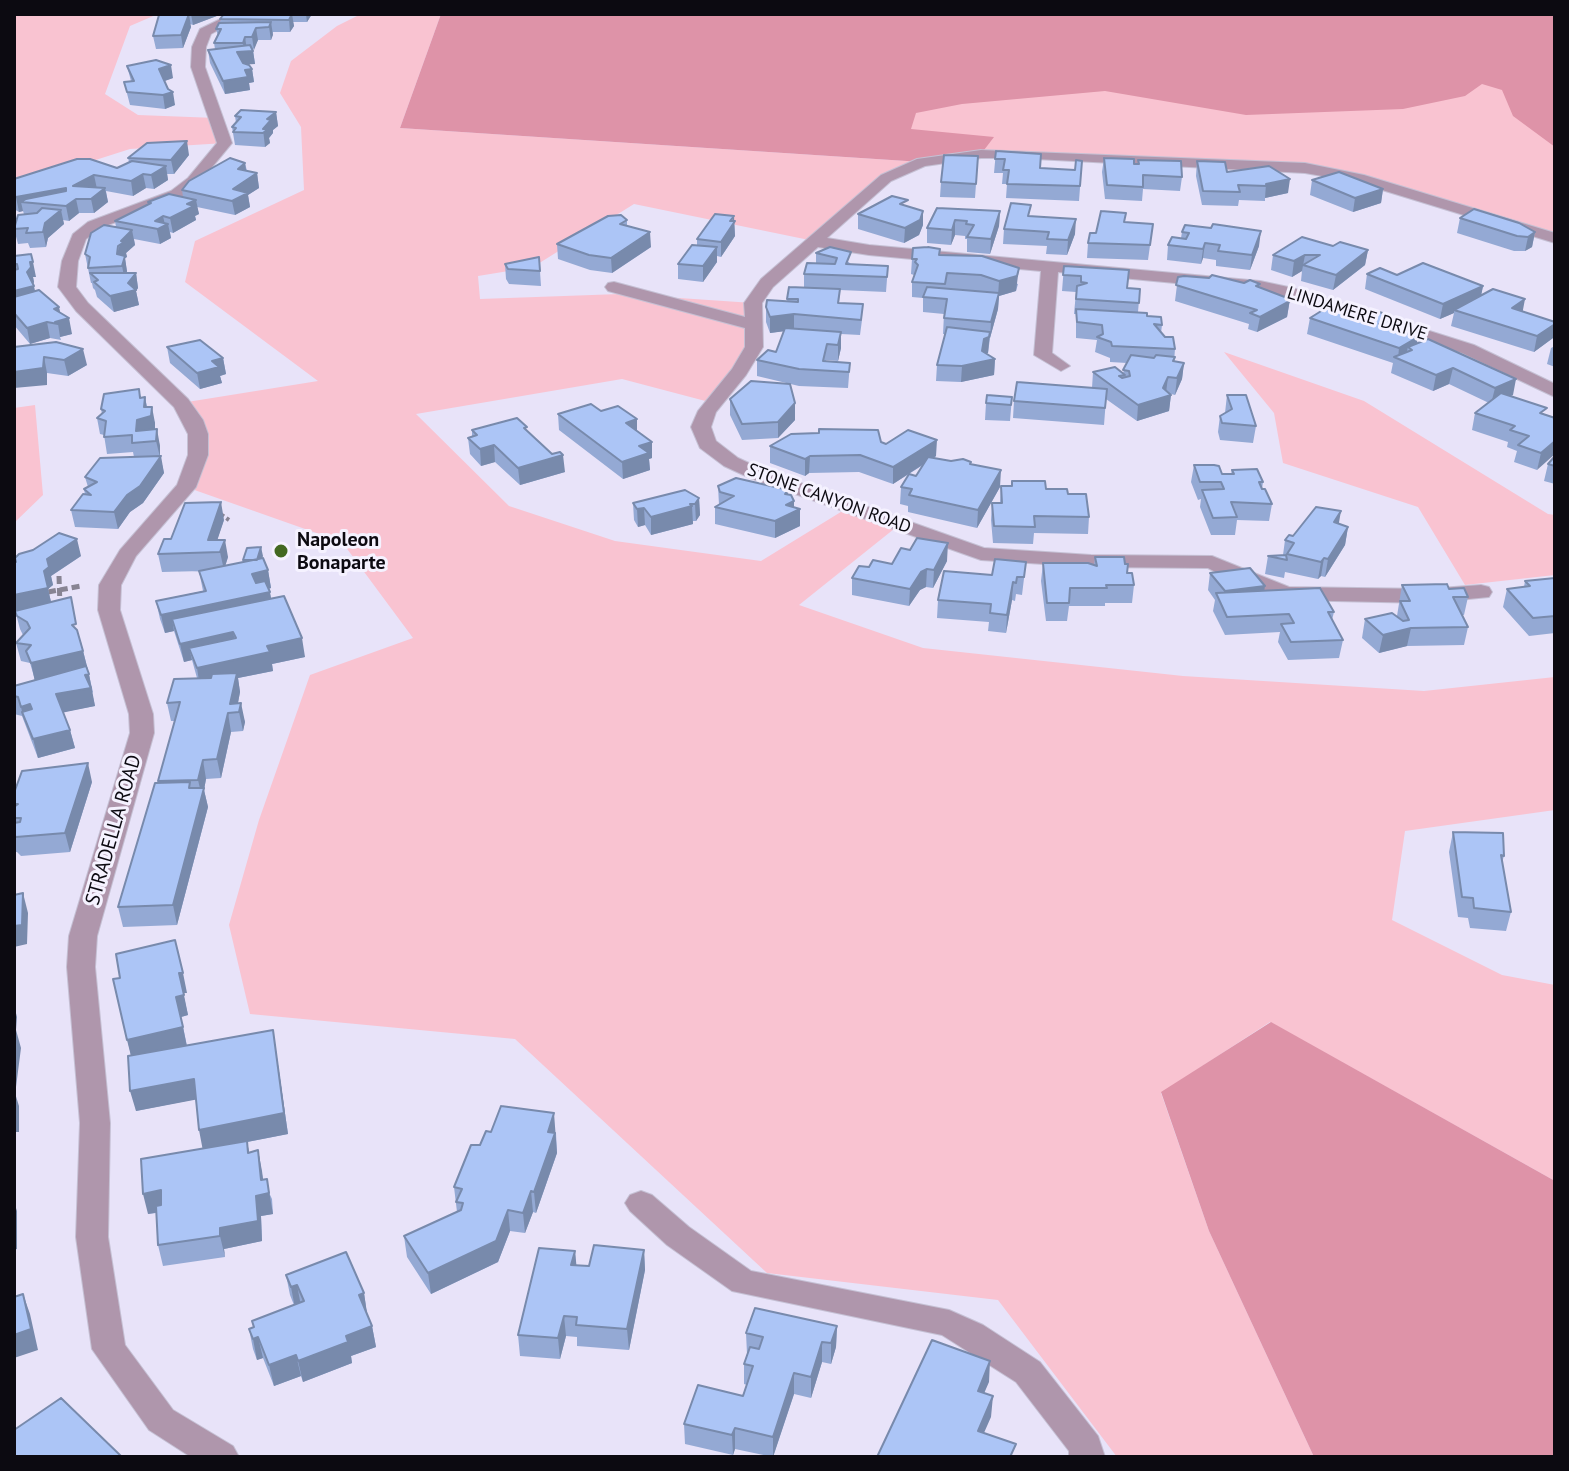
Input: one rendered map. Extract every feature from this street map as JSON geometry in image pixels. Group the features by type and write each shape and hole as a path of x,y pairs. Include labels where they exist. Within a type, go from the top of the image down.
{"street":[{"name":"STRADELLA ROAD","path":"221,1457 161,1420 109,1349 92,1237 95,1123 81,967 83,936 142,733 141,714 109,610 110,585 127,554 186,487 198,455 198,434 181,403 82,307 67,287 70,261 79,237 94,225 177,194 193,181 225,143 198,67 199,47 205,32 241,14"},
{"name":"STONE CANYON ROAD","path":"1481,592 1427,596 1287,593 1248,580 1212,562 1091,561 981,554 731,462 707,444 701,427 707,411 740,371 754,347 753,303 767,283 886,178 901,170 952,156 981,154 1332,171 1555,238"},
{"name":"LINDAMERE DRIVE","path":"814,241 869,250 1228,282 1293,293 1468,349 1555,391"},
{"path":"1050,266 1043,355 1061,366"},
{"path":"614,287 753,325"},
{"path":"641,1203 678,1236 743,1282 949,1323 971,1335 1028,1372 1086,1447 1087,1457"}],"path":[{"path":"210,509 229,520"},
{"path":"59,576 60,608"},
{"path":"48,592 81,586"}],"shaded area":[{"path":"14,14 158,14 130,26 105,94 138,115 216,118 225,143 130,149 14,186"},
{"path":"361,14 441,14 400,128 922,162 901,170 814,241 634,204 533,267 478,276 480,299 620,294 753,303 754,347 713,403 622,379 416,414 509,506 615,541 761,561 849,507 899,525 799,605 923,648 1183,676 1424,691 1555,677 1555,810 1405,831 1392,920 1502,975 1555,985 1555,1181 1270,1022 1161,1093 1209,1231 1314,1457 1117,1457 998,1300 767,1273 515,1039 250,1014 229,925 259,820 310,675 413,638 342,542 186,487 198,455 181,403 318,381 185,282 195,241 304,190 301,127 280,93 291,61 337,26"},
{"path":"441,14 1555,14 1555,147 1513,116 1502,90 1482,84 1465,96 1403,109 1246,115 1105,91 962,104 916,113 911,129 994,137 981,154 922,162 400,128"},
{"path":"1555,14 1555,238 1332,171 556,129"},
{"path":"1224,352 1364,401 1548,514 1555,515 1555,575 1465,585 1418,507 1283,463 1274,413"},
{"path":"35,405 43,495 14,523 14,408"},
{"path":"1271,1022 1555,1181 1555,1457 1314,1457 1209,1231 1161,1092"}],"building":[{"path":"189,14 181,35 153,36 159,15"},
{"path":"224,14 292,14 289,20 220,19"},
{"path":"271,22 269,27 256,28 252,37 245,37 243,43 214,43 221,29 216,29 219,23"},
{"path":"250,45 253,51 237,52 243,63 252,69 245,70 248,77 223,81 208,50"},
{"path":"156,60 171,65 159,69 168,89 173,92 163,95 127,92 124,82 134,81 127,66"},
{"path":"241,110 276,112 267,119 271,120 263,133 233,132 236,128 232,127 241,117 235,116"},
{"path":"187,141 171,160 128,158 147,143"},
{"path":"996,151 1041,154 1040,168 1075,170 1076,160 1082,161 1080,186 1007,184 1009,170 1003,170 1005,159 995,159"},
{"path":"944,155 978,156 976,184 941,182"},
{"path":"230,158 245,163 238,169 257,173 233,189 248,193 232,201 182,190 189,181"},
{"path":"1104,158 1134,159 1134,164 1139,164 1138,160 1181,161 1182,177 1143,175 1143,187 1107,185"},
{"path":"77,159 90,159 117,168 132,161 166,166 131,181 94,175 73,186 105,188 91,199 76,199 66,206 21,202 66,191 66,188 14,196 14,179"},
{"path":"1197,161 1225,162 1227,172 1269,166 1290,179 1267,186 1238,185 1240,192 1203,191"},
{"path":"1339,172 1383,189 1355,198 1312,180"},
{"path":"169,194 196,200 187,204 194,206 170,218 163,216 155,221 168,224 158,229 115,221 151,203 148,202"},
{"path":"892,196 908,200 900,204 923,211 920,220 905,228 858,214"},
{"path":"1011,203 1031,205 1028,216 1076,219 1068,240 1047,239 1049,232 1004,229"},
{"path":"42,208 61,210 45,223 43,232 26,233 28,228 14,229 18,215 37,213"},
{"path":"937,208 1000,211 991,239 967,237 974,225 966,224 967,221 955,220 952,230 927,228"},
{"path":"1474,209 1519,223 1535,232 1528,237 1517,236 1460,218"},
{"path":"1101,211 1126,213 1124,222 1153,224 1150,245 1088,243 1090,233 1096,233"},
{"path":"715,214 734,216 730,221 735,221 721,242 697,239"},
{"path":"621,215 627,220 620,224 650,232 611,258 589,255 557,244 608,216"},
{"path":"1213,224 1261,231 1252,255 1218,251 1220,245 1205,243 1203,249 1168,245 1172,237 1186,239 1189,233 1182,232 1185,225 1211,228"},
{"path":"104,225 132,230 118,246 117,254 125,256 122,266 88,268 90,257 85,254 91,233"},
{"path":"1302,237 1333,246 1340,242 1368,250 1336,275 1303,265 1320,255 1305,255 1294,261 1273,255"},
{"path":"692,245 717,247 703,266 678,264"},
{"path":"830,247 851,252 846,264 888,266 887,277 804,274 807,263 835,264 837,258 816,253"},
{"path":"913,248 940,249 939,255 982,256 1019,268 1017,276 999,281 981,275 947,273 945,284 912,282 918,265 915,262 917,259 912,259"},
{"path":"31,254 33,262 30,262 27,272 34,286 14,291 14,270 18,269 14,256"},
{"path":"539,257 540,271 508,269 505,264"},
{"path":"1423,263 1483,286 1443,304 1367,274 1380,268 1397,275"},
{"path":"1064,266 1129,270 1127,288 1140,289 1139,303 1076,299 1077,286 1087,283 1081,282 1081,276 1063,275"},
{"path":"90,273 136,273 128,283 136,290 110,296 94,282 98,280"},
{"path":"1212,275 1244,283 1250,280 1260,284 1256,286 1290,301 1260,317 1250,313 1257,310 1176,285 1178,277 1209,278"},
{"path":"789,287 840,289 838,303 863,304 861,320 794,314 770,317 767,300 798,302 798,299 787,299"},
{"path":"927,287 999,293 991,322 944,318 947,299 923,297"},
{"path":"1493,289 1525,299 1512,308 1555,324 1537,336 1454,310"},
{"path":"39,290 59,307 54,309 69,318 55,322 58,324 47,322 27,328 14,313 14,297"},
{"path":"1326,308 1361,317 1373,310 1392,316 1379,324 1418,337 1399,348 1310,318"},
{"path":"1076,309 1147,313 1147,316 1161,317 1162,325 1154,324 1165,337 1173,337 1175,349 1112,346 1111,342 1097,337 1103,334 1102,325 1077,322"},
{"path":"947,327 990,332 989,337 984,339 982,351 995,359 962,366 937,365"},
{"path":"785,328 841,332 838,345 827,344 823,361 850,363 849,372 799,369 757,360 768,350 776,352"},
{"path":"1428,339 1516,379 1495,388 1453,368 1436,375 1394,357"},
{"path":"200,340 223,358 212,361 219,367 197,373 167,347"},
{"path":"56,342 83,349 64,360 44,357 43,368 14,372 14,347"},
{"path":"1131,355 1175,357 1173,361 1184,363 1177,378 1168,377 1163,388 1171,395 1138,405 1093,372 1115,367 1125,375 1119,376 1122,378 1130,376 1129,371 1123,370"},
{"path":"751,381 790,384 795,403 778,422 742,424 730,399"},
{"path":"1017,382 1107,389 1105,408 1014,401"},
{"path":"139,389 140,398 145,397 144,407 152,407 151,416 137,420 136,431 157,429 156,441 132,443 132,435 104,437 106,421 97,418 105,411 101,409 104,394"},
{"path":"1501,393 1547,408 1540,413 1555,418 1555,441 1541,453 1518,445 1529,436 1510,430 1515,426 1475,413"},
{"path":"987,395 1012,397 1011,405 986,403"},
{"path":"1227,395 1246,395 1256,426 1222,423 1220,416 1232,409"},
{"path":"591,404 601,411 618,406 637,419 626,423 652,442 639,446 649,453 622,462 558,414"},
{"path":"517,418 552,454 560,452 563,455 518,468 494,445 480,449 468,438 477,435 472,430"},
{"path":"819,429 878,430 881,442 886,444 908,430 937,440 893,467 860,455 810,456 805,459 770,446 791,434 819,433"},
{"path":"161,456 140,486 127,495 114,512 71,510 83,494 91,495 84,489 97,482 85,477 100,458"},
{"path":"928,457 951,461 963,459 970,464 1001,470 978,510 909,495 912,489 901,487 909,474 916,476"},
{"path":"1194,465 1219,466 1222,474 1234,474 1232,470 1257,469 1263,482 1259,482 1262,489 1265,489 1272,504 1231,502 1237,517 1213,518 1202,490 1224,489 1221,482 1200,482"},
{"path":"736,478 788,490 785,494 791,495 794,501 786,505 800,509 775,521 715,507 734,496 720,492 718,486"},
{"path":"1012,481 1045,481 1046,489 1067,489 1068,494 1086,494 1089,517 1034,516 1035,527 994,526 992,503 1002,503 1001,486 1012,486"},
{"path":"685,490 699,498 695,504 651,517 644,508 637,509 633,503"},
{"path":"221,502 208,540 225,540 220,552 158,554 164,539 171,539 185,503"},
{"path":"1316,507 1341,511 1334,522 1348,527 1328,559 1324,558 1321,562 1287,554 1294,543 1285,540 1289,535 1293,536"},
{"path":"59,533 77,539 47,559 49,567 44,571 48,588 14,595 15,558"},
{"path":"917,538 948,543 934,570 921,572 910,589 852,578 859,566 869,567 873,560 892,564 901,548 910,550"},
{"path":"261,547 257,560 243,560 247,548"},
{"path":"1286,555 1287,560 1268,556"},
{"path":"1095,557 1124,557 1125,564 1128,564 1127,573 1132,573 1134,585 1070,588 1069,603 1047,603 1043,563 1088,563 1097,566"},
{"path":"263,558 268,570 252,574 256,583 265,581 270,592 161,615 156,601 206,591 199,571"},
{"path":"995,559 1026,562 1024,577 1017,577 1016,583 1013,582 1007,615 990,613 991,604 938,600 944,571 992,575"},
{"path":"1250,568 1265,586 1225,591 1210,573"},
{"path":"1555,578 1555,616 1533,618 1507,589 1530,586 1525,581"},
{"path":"1447,584 1449,589 1464,588 1468,597 1453,597 1468,627 1411,628 1383,635 1365,619 1392,613 1403,621 1409,620 1400,601 1410,601 1402,585"},
{"path":"1320,588 1334,612 1328,612 1343,640 1291,642 1281,624 1294,623 1289,614 1227,617 1216,593"},
{"path":"284,596 302,638 267,646 270,652 197,668 189,648 236,638 233,632 180,644 172,619"},
{"path":"71,597 76,624 72,625 77,630 83,651 31,663 26,651 31,645 16,643 30,628 15,611"},
{"path":"86,666 89,674 85,675 91,688 56,694 70,730 33,739 22,712 32,709 30,704 21,707 18,697 14,696 14,686"},
{"path":"237,673 230,704 241,703 239,712 228,713 217,759 203,760 198,780 158,781 180,702 167,703 174,679 211,678 212,674"},
{"path":"88,763 65,833 14,835 14,823 20,822 21,818 14,818 14,807 18,804 14,804 14,793 22,771"},
{"path":"190,782 189,788 204,788 173,905 118,907 155,783"},
{"path":"1453,832 1503,833 1504,856 1501,855 1511,912 1474,908 1473,898 1462,897"},
{"path":"23,893 22,925 14,926 14,895"},
{"path":"175,940 183,973 179,973 184,995 176,997 183,1027 127,1040 113,979 120,978 116,954"},
{"path":"273,1030 284,1113 199,1130 194,1079 130,1091 128,1056"},
{"path":"501,1106 554,1113 548,1132 555,1133 534,1192 531,1191 523,1213 508,1210 496,1241 428,1273 404,1236 461,1210 463,1203 456,1202 462,1189 454,1187 471,1145 480,1145 486,1131 491,1132"},
{"path":"247,1141 248,1153 258,1150 261,1180 267,1179 269,1193 256,1196 258,1221 220,1228 220,1236 158,1245 156,1206 161,1205 161,1190 143,1194 141,1159"},
{"path":"594,1245 644,1250 627,1329 576,1325 577,1317 564,1316 558,1338 518,1335 539,1248 575,1251 571,1265 589,1266"},
{"path":"346,1252 364,1293 359,1295 372,1326 346,1336 348,1342 298,1361 296,1355 269,1365 258,1337 253,1339 249,1329 254,1327 252,1321 304,1301 297,1285 291,1287 286,1275"},
{"path":"23,1294 31,1329 14,1335 14,1297"},
{"path":"755,1308 837,1326 831,1343 822,1342 811,1377 794,1373 773,1437 735,1428 732,1435 684,1424 698,1385 743,1396 753,1366 744,1364 750,1347 759,1349 763,1337 746,1333"},
{"path":"932,1340 990,1361 978,1391 993,1396 978,1431 1016,1444 1010,1457 877,1457"},
{"path":"61,1398 122,1457 14,1457 14,1430"}],"place":[{"name":"Napoleon Bonaparte","path":"281,551"}]}
